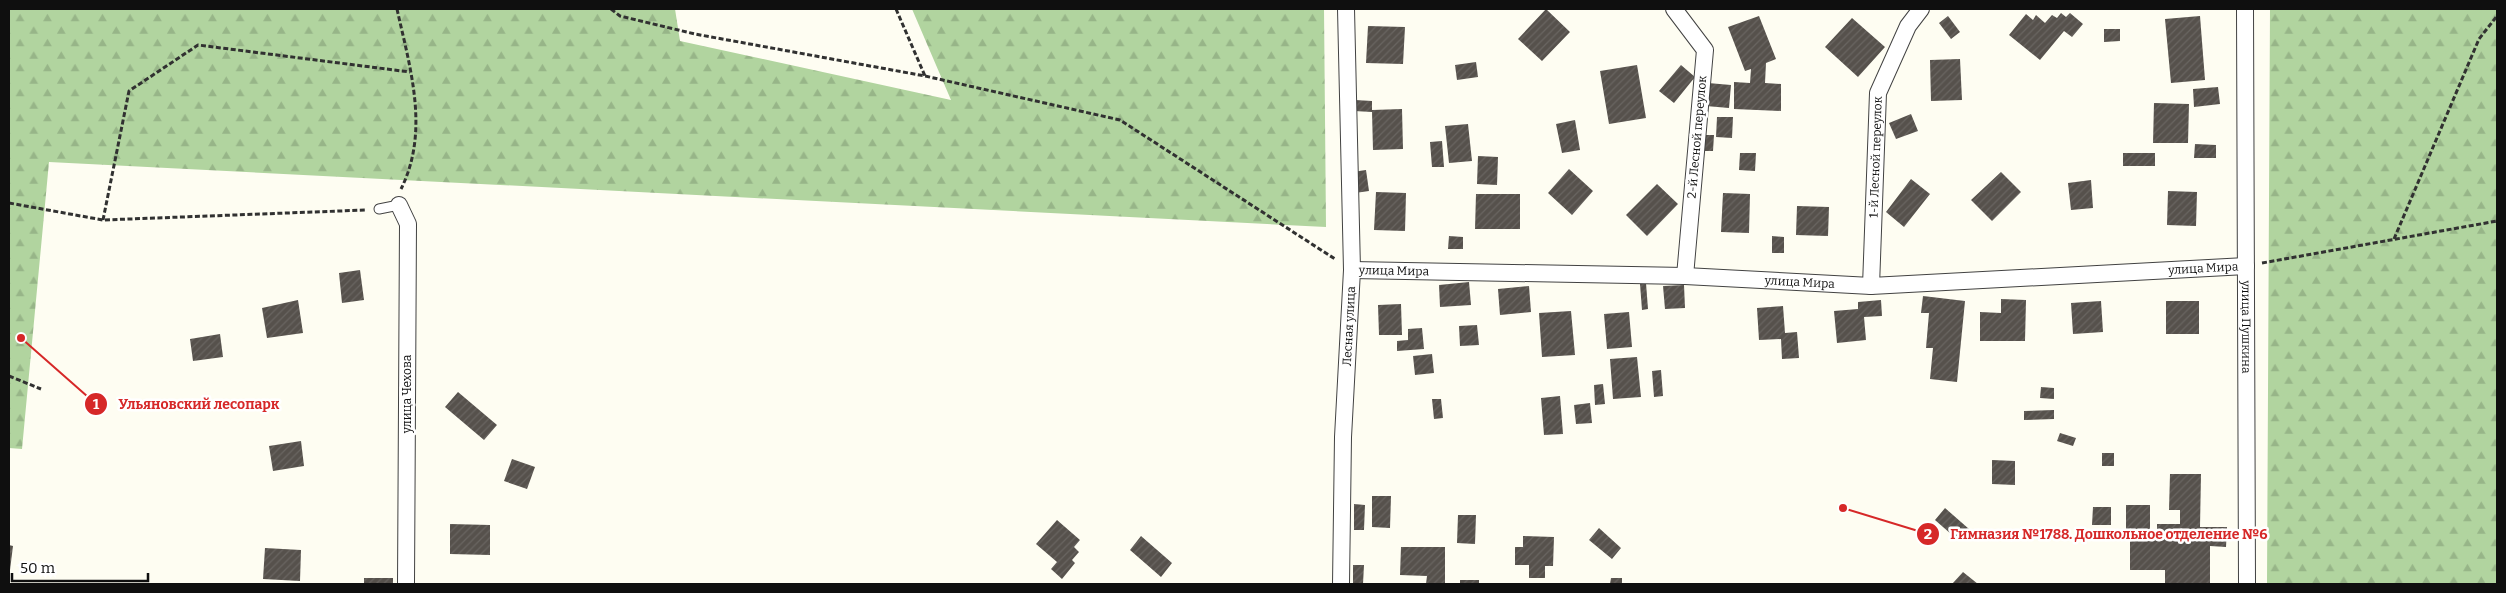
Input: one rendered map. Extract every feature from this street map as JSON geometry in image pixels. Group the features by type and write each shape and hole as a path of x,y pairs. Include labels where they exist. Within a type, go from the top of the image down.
{"street":[{"name":"Лесная улица","path":"1341,584 1343,437 1352,270 1346,9"},
{"name":"2-й Лесной переулок","path":"1674,9 1705,50 1685,276"},
{"name":"1-й Лесной переулок","path":"1871,286 1878,93 1908,26 1921,9"},
{"name":"улица Пушкина","path":"2244,9 2246,584"},
{"name":"улица Чехова","path":"400,205 408,224 406,584"},
{"name":"улица Мира","path":"1352,270 1685,276 1871,286 2246,266"}],"lane":[{"path":"379,209 400,205"}],"path":[{"path":"397,9 414,91 416,142 409,172 398,196 400,205"},
{"path":"611,9 620,16 695,34 925,76 1120,120 1352,270"},
{"path":"896,9 925,76"},
{"path":"2394,239 2479,39 2497,16"},
{"path":"103,220 129,91 198,46 410,72"},
{"path":"9,203 103,220 379,209"},
{"path":"2246,266 2497,221"},
{"path":"9,376 41,389"}],"green space":[{"path":"9,9 675,9 680,41 951,100 912,9 1324,9 1326,227 49,162 22,449 9,448"},
{"path":"2270,9 2497,9 2497,584 2267,584"}],"building":[{"path":"1546,9 1570,32 1542,61 1518,39"},
{"path":"2061,13 2066,17 2070,13 2083,24 2072,37 2064,31 2040,60 2009,35 2026,14 2033,20 2036,15 2045,23 2052,15 2057,18"},
{"path":"1759,16 1776,59 1766,63 1765,83 1781,84 1781,111 1734,109 1734,82 1750,83 1751,69 1745,71 1728,27"},
{"path":"1948,16 1960,32 1951,39 1939,23"},
{"path":"2200,16 2205,80 2171,83 2165,19"},
{"path":"1852,18 1885,47 1858,77 1825,47"},
{"path":"1368,26 1405,27 1403,64 1366,63"},
{"path":"2104,29 2120,29 2120,41 2104,42"},
{"path":"1960,59 1962,100 1931,101 1930,60"},
{"path":"1476,62 1478,77 1457,80 1455,65"},
{"path":"1637,65 1646,118 1609,124 1600,71"},
{"path":"1681,65 1695,77 1674,103 1659,91"},
{"path":"1708,83 1731,85 1729,108 1706,106"},
{"path":"2218,87 2220,104 2194,107 2193,89"},
{"path":"1355,100 1372,101 1372,110 1402,109 1403,149 1373,150 1372,112 1354,111"},
{"path":"2154,103 2189,104 2188,143 2153,143"},
{"path":"1911,114 1918,131 1896,139 1889,123"},
{"path":"1717,117 1733,117 1732,138 1716,137"},
{"path":"1575,120 1580,150 1562,153 1556,124"},
{"path":"1468,124 1472,161 1449,163 1445,126"},
{"path":"1704,135 1714,135 1713,151 1704,151"},
{"path":"1442,141 1444,167 1432,167 1430,142"},
{"path":"2195,144 2216,145 2216,158 2194,158"},
{"path":"1740,153 1756,153 1755,171 1739,170"},
{"path":"2123,153 2155,153 2155,166 2123,166"},
{"path":"1478,156 1498,157 1497,185 1477,184"},
{"path":"1569,169 1593,191 1572,215 1548,193"},
{"path":"1366,170 1369,191 1355,193 1352,172"},
{"path":"2001,172 2021,192 1992,221 1971,200"},
{"path":"1911,179 1930,194 1904,227 1886,212"},
{"path":"2091,180 2093,208 2071,210 2068,183"},
{"path":"1657,184 1678,204 1647,236 1626,215"},
{"path":"2168,191 2197,192 2196,226 2167,225"},
{"path":"1376,192 1406,193 1405,231 1374,230"},
{"path":"1723,193 1750,194 1749,233 1721,232"},
{"path":"1476,194 1520,194 1520,229 1475,229"},
{"path":"1797,206 1829,207 1828,236 1796,235"},
{"path":"1449,236 1463,237 1463,249 1448,249"},
{"path":"1772,236 1784,237 1784,253 1772,253"},
{"path":"360,270 364,300 342,303 339,273"},
{"path":"1469,282 1471,305 1440,307 1439,285"},
{"path":"1646,283 1648,309 1642,310 1640,284"},
{"path":"1684,285 1685,308 1665,309 1663,286"},
{"path":"1529,286 1531,312 1500,315 1498,289"},
{"path":"1923,296 1965,301 1957,382 1930,379 1933,348 1926,348 1929,313 1921,313"},
{"path":"2001,299 2026,300 2025,341 1980,341 1980,312 2001,313"},
{"path":"298,300 303,333 267,338 262,308"},
{"path":"1881,300 1882,316 1864,317 1866,340 1837,343 1834,311 1858,309 1858,302"},
{"path":"2101,301 2103,332 2073,334 2071,303"},
{"path":"2166,301 2199,301 2199,334 2166,334"},
{"path":"1401,304 1402,335 1379,335 1378,305"},
{"path":"1783,306 1785,333 1797,332 1799,358 1782,359 1781,339 1759,340 1757,308"},
{"path":"1571,311 1575,355 1542,357 1539,313"},
{"path":"1629,312 1632,347 1607,349 1604,314"},
{"path":"1477,325 1479,345 1460,346 1459,326"},
{"path":"1422,328 1424,349 1397,351 1397,341 1408,340 1408,329"},
{"path":"220,334 223,357 193,361 190,339"},
{"path":"1432,354 1434,373 1415,375 1413,356"},
{"path":"1637,357 1641,397 1613,399 1610,359"},
{"path":"1661,370 1663,396 1654,397 1652,371"},
{"path":"1603,384 1605,404 1595,405 1594,385"},
{"path":"2041,387 2054,388 2054,399 2040,398"},
{"path":"458,392 497,425 484,440 445,407"},
{"path":"1560,396 1563,434 1544,435 1541,398"},
{"path":"1432,399 1441,399 1443,418 1434,419"},
{"path":"1590,403 1592,423 1576,424 1574,405"},
{"path":"2054,410 2054,419 2024,420 2024,411"},
{"path":"2060,433 2076,438 2073,446 2057,441"},
{"path":"301,441 304,466 273,471 269,446"},
{"path":"2102,453 2114,453 2114,466 2102,466"},
{"path":"512,459 535,467 527,489 504,481"},
{"path":"1992,460 2015,461 2015,485 1992,484"},
{"path":"2170,474 2201,474 2200,527 2227,527 2226,547 2210,546 2210,584 2165,584 2165,570 2130,570 2130,538 2157,539 2157,524 2180,524 2180,510 2169,510"},
{"path":"1372,496 1391,496 1390,528 1372,527"},
{"path":"1354,504 1365,505 1364,530 1354,530"},
{"path":"2126,505 2150,505 2150,533 2126,533"},
{"path":"2093,507 2111,507 2111,525 2092,525"},
{"path":"1945,508 1969,529 1959,541 1935,520"},
{"path":"1458,515 1476,515 1475,544 1457,543"},
{"path":"1057,520 1080,540 1074,547 1079,552 1072,560 1075,563 1062,579 1051,569 1057,562 1036,544"},
{"path":"450,524 490,525 490,555 450,554"},
{"path":"1599,528 1621,548 1612,559 1589,540"},
{"path":"1141,536 1172,563 1161,577 1130,550"},
{"path":"1523,536 1554,537 1553,566 1545,566 1545,578 1529,578 1529,565 1515,565 1515,547 1523,547"},
{"path":"9,545 13,546 10,570 9,570"},
{"path":"1401,547 1445,547 1445,584 1426,584 1427,576 1400,575"},
{"path":"265,548 301,550 300,581 263,579"},
{"path":"1353,565 1364,565 1363,584 1353,584"},
{"path":"1963,572 1978,584 1952,584"},
{"path":"364,578 393,578 393,584 364,584"},
{"path":"1611,578 1622,578 1622,584 1610,584"},
{"path":"1460,580 1479,580 1479,584 1460,584"}],"place":[{"name":"Ульяновский лесопарк","path":"21,338"},
{"name":"Гимназия №1788. Дошкольное отделение №6","path":"1843,508"}]}
